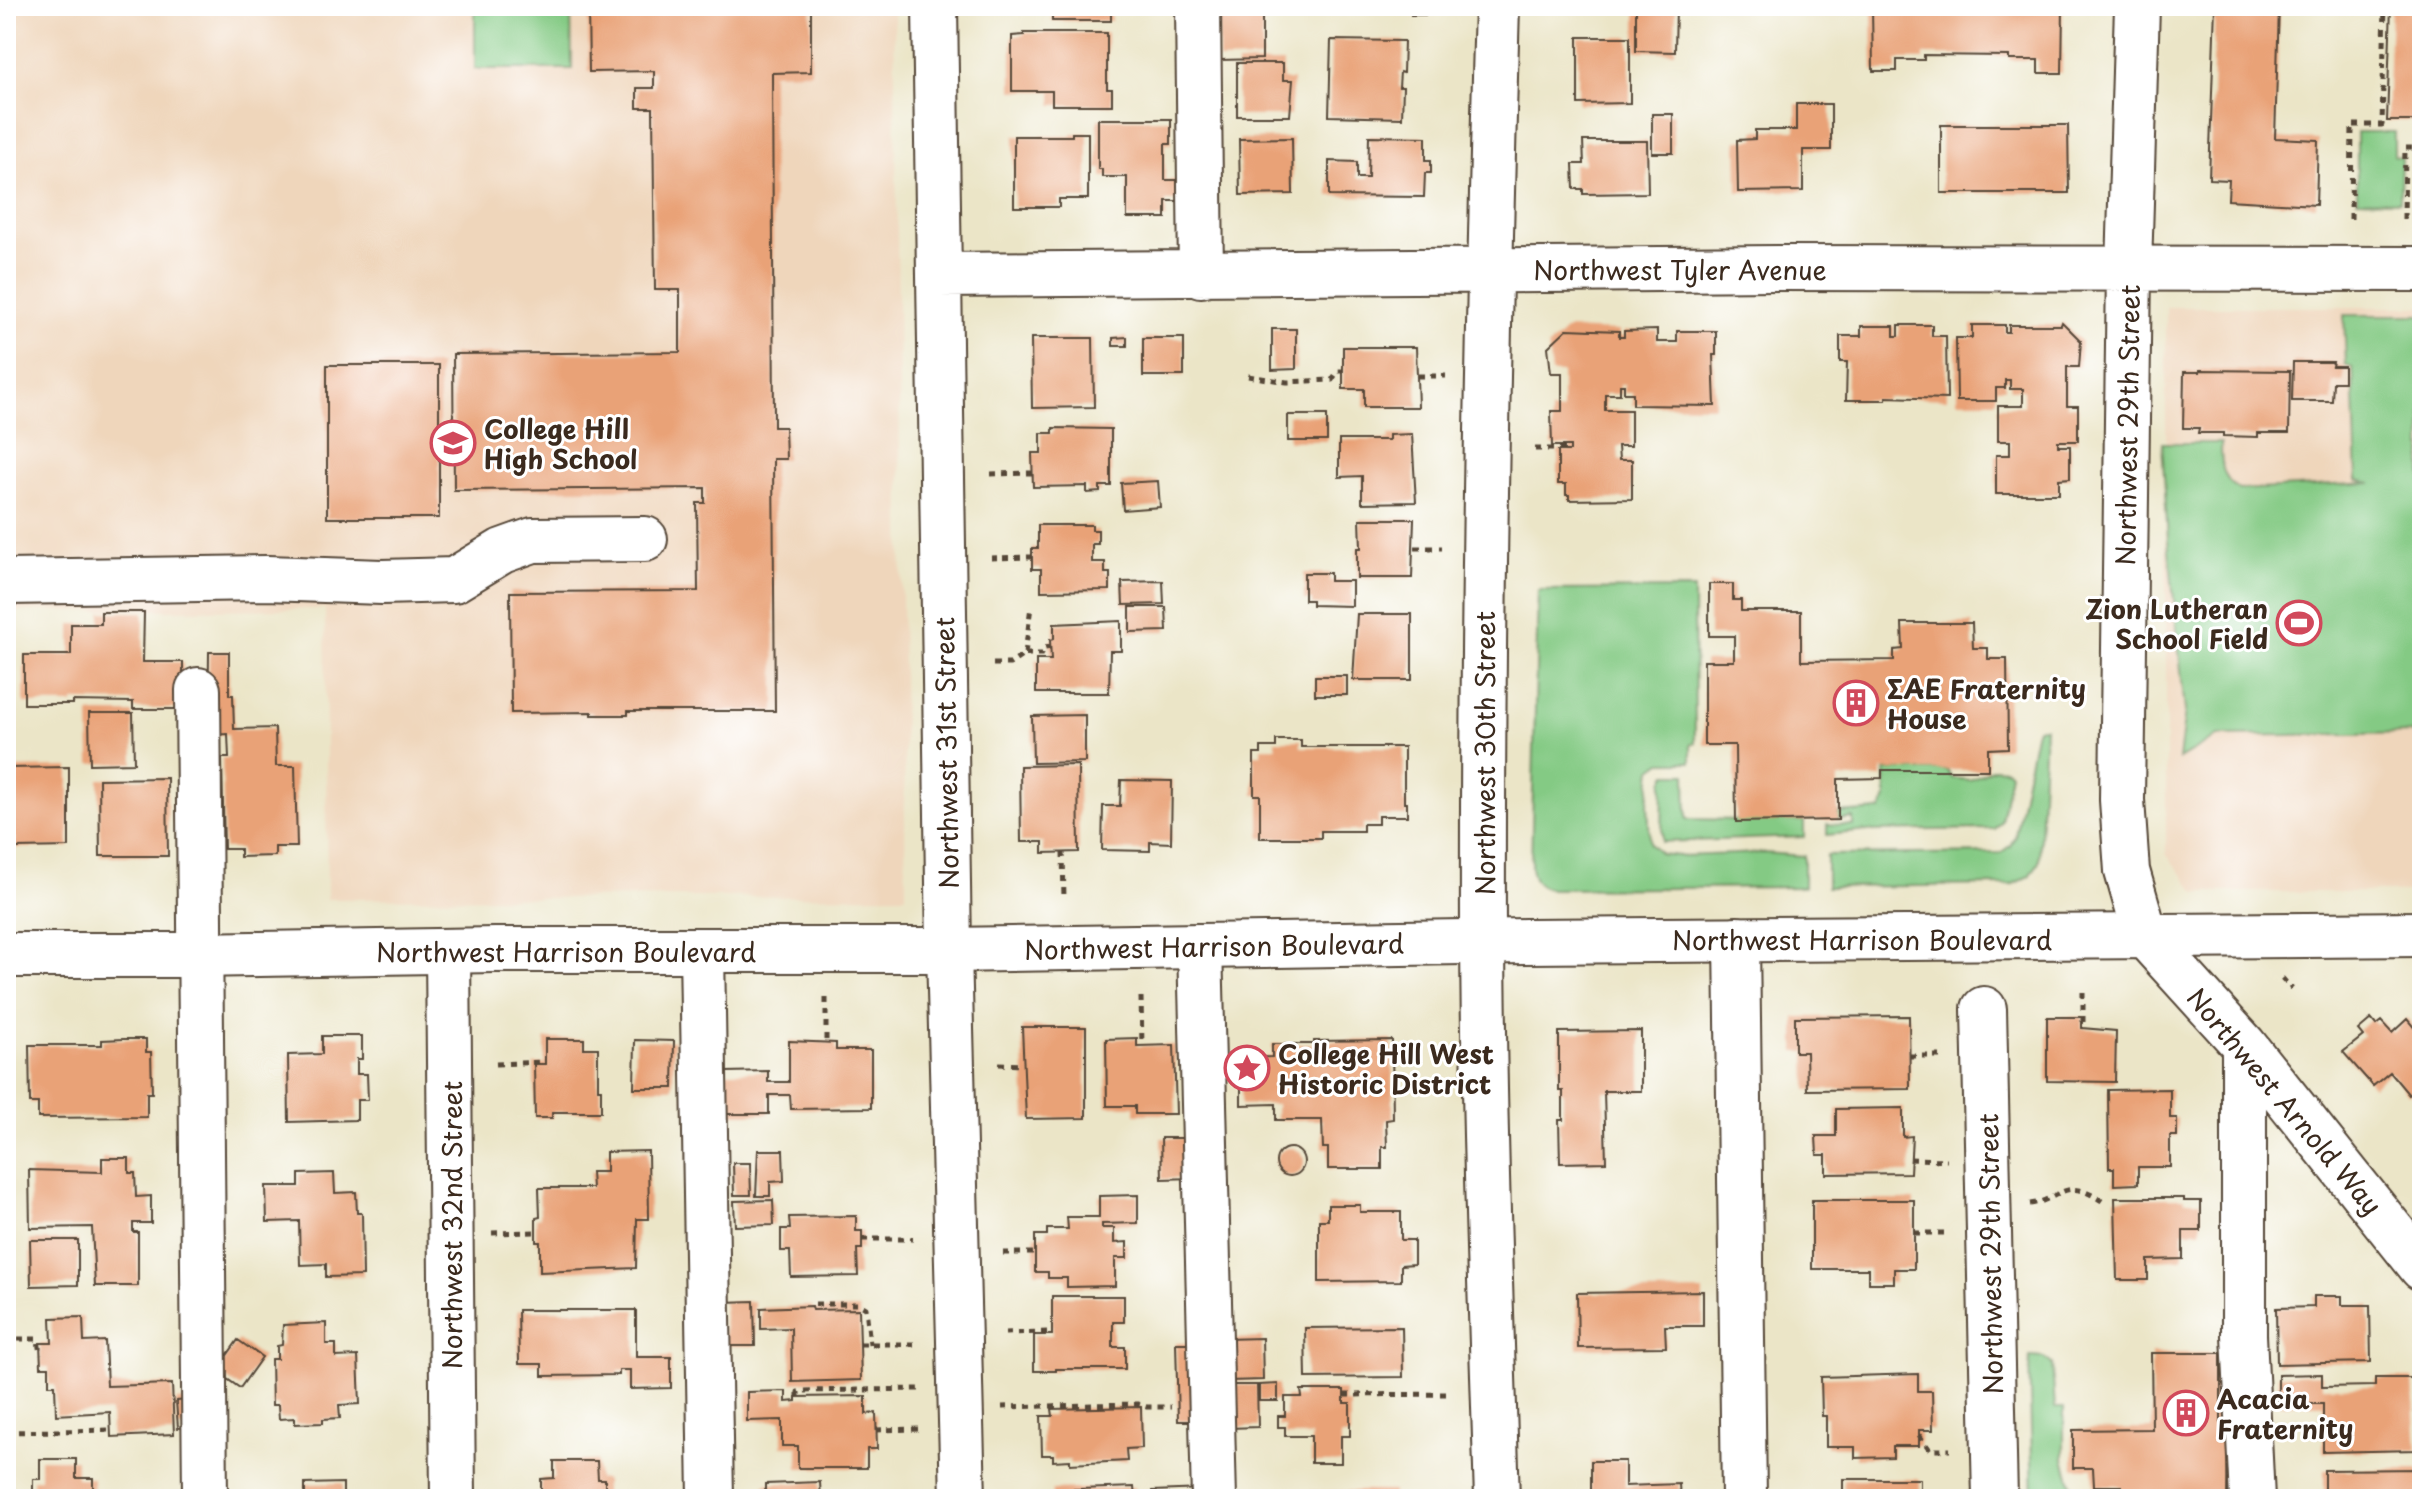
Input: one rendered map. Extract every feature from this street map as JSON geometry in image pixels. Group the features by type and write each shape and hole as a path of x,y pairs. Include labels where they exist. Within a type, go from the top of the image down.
{"street":[{"name":"Northwest 31st Street","path":"935,6 949,950 963,1499"},
{"path":"1198,6 1201,275"},
{"name":"Northwest 30th Street","path":"1497,6 1490,270 1483,941 1487,1201 1497,1499"},
{"name":"Northwest 29th Street","path":"2137,6 2129,268 2122,800 2127,871 2146,937"},
{"name":"Northwest Tyler Avenue","path":"939,275 1490,270 2422,269"},
{"path":"6,582 267,578 382,582 454,580 502,551 533,540 645,539"},
{"path":"198,690 205,1499"},
{"name":"Northwest Harrison Boulevard","path":"6,955 949,950 1483,941 2422,934"},
{"name":"Northwest Arnold Way","path":"2146,937 2244,1045 2422,1268"},
{"path":"1737,939 1744,1499"},
{"path":"1200,946 1214,1499"},
{"path":"702,950 711,1499"},
{"name":"Northwest 32nd Street","path":"448,951 453,1499"},
{"name":"Northwest 29th Street","path":"1984,1009 1995,1499"},
{"path":"2244,1045 2244,1335 2252,1499"}],"path":[{"path":"2351,219 2352,125 2382,125 2385,6"},
{"path":"2404,219 2405,148 2415,148"},
{"path":"1248,376 1287,382 1332,380 1338,371 1343,371"},
{"path":"1418,376 1451,376"},
{"path":"1535,449 1570,449"},
{"path":"991,474 1032,473"},
{"path":"1415,548 1447,548"},
{"path":"991,558 1032,557"},
{"path":"1025,654 1031,606"},
{"path":"993,664 1010,664 1025,654 1042,654 1045,648 1050,647"},
{"path":"1063,852 1064,899"},
{"path":"2083,992 2083,1028"},
{"path":"1141,997 1142,1046"},
{"path":"826,998 826,1043"},
{"path":"1910,1056 1945,1056"},
{"path":"496,1064 545,1062"},
{"path":"999,1064 1022,1065"},
{"path":"1910,1159 1948,1160"},
{"path":"1989,1205 2035,1204 2063,1190 2088,1192 2102,1201"},
{"path":"1914,1233 1950,1233"},
{"path":"862,1239 918,1239"},
{"path":"1003,1253 1035,1253"},
{"path":"815,1304 859,1304 866,1308 870,1344"},
{"path":"1005,1333 1052,1332"},
{"path":"6,1339 38,1339 40,1355"},
{"path":"860,1344 920,1344"},
{"path":"798,1397 798,1392 803,1391 921,1389"},
{"path":"1344,1395 1452,1394"},
{"path":"961,1408 1137,1404 1174,1407"},
{"path":"876,1430 921,1429"},
{"path":"6,1432 111,1430"},
{"path":"1919,1435 1930,1450 1955,1450"}],"shaded area":[{"name":"College Hill High School","path":"6,6 894,6 906,896 327,899 325,609 6,611"},
{"path":"2166,307 2422,307 2422,892 2196,892 2166,854"}],"green space":[{"path":"475,6 571,6 572,69 475,69"},
{"path":"2357,132 2394,132 2394,156 2401,157 2400,201 2357,200"},
{"name":"Zion Lutheran School Field","path":"2344,315 2422,315 2422,733 2218,736 2179,759 2185,711 2162,443 2221,443 2225,476 2239,490 2372,483 2357,480 2353,367 2346,366"},
{"path":"1694,589 1695,743 1691,744 1691,762 1662,762 1652,769 1648,803 1650,844 1661,854 1680,856 1764,853 1804,856 1804,887 1550,889 1542,886 1534,879 1531,867 1538,590"},
{"path":"2045,727 2039,862 2030,876 2011,885 1827,887 1827,855 2000,853 2010,846 2015,836 2035,734 2037,728"},
{"path":"1994,768 2006,769 2010,773 2001,821 1994,829 1868,831 1827,835 1827,824 1853,826 1853,818 1838,820 1838,813 1881,810 1886,798 1885,770 1947,770 1952,778 1970,780"},
{"path":"1667,774 1686,774 1687,819 1804,821 1804,837 1662,842 1663,781"},
{"path":"2029,1357 2044,1358 2052,1364 2055,1408 2064,1408 2064,1459 2076,1499 2033,1499"}],"building":[{"path":"588,6 811,6 811,72 772,73 774,427 785,427 786,459 773,459 775,711 628,711 628,715 511,713 510,592 698,591 697,503 705,503 705,488 454,490 453,354 680,352 680,290 655,290 653,108 637,108 637,88 654,88 654,71 589,72"},
{"path":"1052,6 1111,6 1111,21 1052,21"},
{"path":"1411,6 1427,6 1427,15 1411,15"},
{"path":"1636,6 1676,6 1675,52 1636,51"},
{"path":"1872,6 2063,6 2062,73 2038,73 2038,60 2009,60 2009,56 1924,55 1924,60 1897,60 1897,71 1873,71"},
{"path":"2215,6 2279,6 2275,138 2318,140 2316,205 2228,200 2229,180 2209,179"},
{"path":"2391,6 2422,6 2422,121 2387,121"},
{"path":"1262,10 1262,59 1219,60 1218,12"},
{"path":"1024,33 1107,33 1107,89 1112,89 1112,105 1052,105 1052,91 1012,91 1012,36"},
{"path":"1578,37 1630,37 1630,103 1578,104"},
{"path":"1331,40 1404,41 1403,73 1400,72 1399,87 1403,87 1402,118 1329,116"},
{"path":"1237,63 1283,63 1283,80 1293,80 1290,116 1237,116"},
{"path":"1796,104 1831,104 1831,150 1803,150 1803,191 1738,192 1737,140 1755,139 1755,130 1796,130"},
{"path":"1652,114 1673,114 1673,153 1652,153"},
{"path":"1098,119 1171,119 1171,144 1165,144 1165,180 1180,180 1180,201 1166,201 1166,218 1127,218 1127,177 1102,177 1102,169 1098,169"},
{"path":"1941,125 2068,125 2069,193 1941,193"},
{"path":"2415,127 2422,127 2422,202 2414,202"},
{"path":"1072,133 1088,133 1088,199 1059,199 1059,207 1014,207 1014,136 1072,136"},
{"path":"1369,136 1426,137 1426,160 1431,160 1431,173 1425,173 1424,197 1329,196 1329,161 1357,162 1357,178 1368,178"},
{"path":"1292,138 1293,194 1240,195 1239,139"},
{"path":"1583,141 1647,141 1648,193 1583,194 1583,189 1574,189 1573,164 1584,164"},
{"path":"2062,322 2081,341 2079,367 2067,367 2067,406 2078,406 2078,441 2058,441 2058,446 2070,446 2070,478 2059,479 2059,494 1996,494 1996,455 2010,455 2010,441 1998,441 1998,406 2023,406 2023,389 2010,389 2010,380 2005,380 2005,388 1996,388 1996,401 1957,401 1956,338 1972,338 1972,325 2005,325 2005,332 2009,332 2009,325 2061,325"},
{"path":"1899,325 1932,325 1932,336 1946,336 1947,399 1886,397 1886,400 1846,400 1847,362 1840,362 1840,336 1861,336 1861,326 1894,326 1894,336 1899,336"},
{"path":"1272,329 1296,329 1296,369 1272,370"},
{"path":"1567,329 1619,331 1619,337 1624,337 1624,331 1657,330 1657,342 1677,342 1677,331 1716,331 1716,355 1713,355 1715,406 1633,405 1633,393 1624,393 1624,385 1620,385 1620,394 1605,394 1605,410 1631,410 1631,446 1618,446 1619,460 1632,460 1632,499 1569,500 1566,484 1558,484 1558,451 1570,451 1570,446 1552,446 1551,411 1562,411 1562,373 1551,373 1548,347"},
{"path":"1127,337 1127,346 1113,346 1113,338"},
{"path":"1031,338 1093,338 1094,407 1032,408"},
{"path":"1143,338 1184,338 1184,376 1143,376"},
{"path":"1343,347 1416,347 1418,407 1364,407 1364,389 1343,389"},
{"path":"2293,362 2333,362 2332,366 2344,366 2344,382 2333,382 2332,401 2292,401"},
{"path":"327,365 439,365 439,518 327,518"},
{"path":"2290,371 2289,433 2258,433 2258,437 2223,436 2223,433 2198,433 2199,428 2183,428 2184,372"},
{"path":"1288,415 1327,415 1327,441 1288,441"},
{"path":"1053,428 1111,429 1111,486 1100,486 1100,492 1087,493 1087,486 1033,487 1032,453 1041,453 1041,433 1053,433"},
{"path":"1412,434 1416,502 1362,503 1362,476 1339,477 1339,440 1389,440 1389,435"},
{"path":"1158,481 1160,507 1123,510 1121,483"},
{"path":"1360,519 1414,519 1412,578 1357,578 1357,548 1361,548"},
{"path":"1038,525 1092,525 1092,530 1098,530 1098,544 1092,544 1092,562 1105,562 1105,573 1110,573 1110,590 1041,591 1041,569 1032,569 1032,548 1038,548"},
{"path":"1304,573 1330,573 1330,581 1352,581 1352,606 1312,605 1312,600 1304,600"},
{"path":"1163,581 1164,604 1123,605 1122,582"},
{"name":"ΣΑΕ Fraternity House","path":"1709,584 1733,584 1733,600 1741,600 1741,611 1801,611 1801,661 1894,660 1894,650 1903,649 1902,623 1972,623 1973,648 1988,648 1988,659 2007,659 2008,748 1988,749 1988,770 1882,770 1882,778 1838,779 1838,820 1736,822 1735,745 1704,745 1704,661 1734,661 1734,636 1709,636"},
{"path":"1130,607 1166,607 1167,631 1130,632"},
{"path":"101,612 144,612 143,662 183,662 183,709 133,709 133,702 24,704 24,655 71,655 71,624 101,624"},
{"path":"1357,614 1412,614 1412,680 1353,680"},
{"path":"1121,621 1121,651 1110,651 1109,693 1036,693 1036,660 1051,660 1050,640 1054,639 1054,624"},
{"path":"209,652 229,652 229,695 233,695 234,729 275,728 276,766 295,766 297,847 275,847 275,856 240,857 240,849 224,849 222,758 229,758 228,734 208,735"},
{"path":"1315,676 1347,676 1347,695 1315,695"},
{"path":"89,713 133,713 134,763 90,764"},
{"path":"1085,715 1085,762 1033,763 1032,716"},
{"path":"1276,740 1301,740 1301,747 1404,747 1404,803 1407,803 1407,816 1378,816 1378,824 1363,824 1363,831 1321,831 1321,838 1260,838 1260,795 1254,795 1254,754 1261,754 1261,747 1276,747"},
{"path":"1078,765 1079,852 1043,853 1043,842 1021,842 1020,766"},
{"path":"69,767 69,847 15,848 15,838 6,838 6,768"},
{"path":"167,778 168,856 100,856 99,779"},
{"path":"1121,780 1172,781 1171,843 1150,842 1150,851 1102,850 1103,806 1120,806"},
{"path":"1909,1016 1910,1089 1807,1090 1806,1052 1795,1052 1795,1017"},
{"path":"2047,1017 2082,1017 2082,1028 2116,1031 2115,1082 2047,1081"},
{"path":"2371,1019 2376,1025 2381,1021 2392,1033 2407,1019 2422,1037 2422,1084 2409,1095 2390,1072 2373,1086 2343,1052 2363,1036 2358,1030"},
{"path":"1022,1027 1086,1027 1086,1118 1026,1119"},
{"path":"1641,1031 1641,1091 1604,1091 1606,1162 1560,1163 1559,1120 1563,1120 1563,1091 1559,1091 1559,1032"},
{"path":"322,1036 362,1036 362,1059 357,1059 357,1074 367,1074 368,1100 357,1100 357,1120 289,1122 288,1055 322,1054"},
{"path":"1137,1038 1137,1046 1174,1045 1176,1114 1135,1114 1135,1106 1107,1106 1106,1039"},
{"path":"146,1039 146,1052 151,1052 152,1093 147,1093 147,1117 38,1118 38,1103 30,1103 29,1045 102,1045 102,1040"},
{"path":"545,1039 584,1039 584,1048 598,1048 601,1112 552,1112 552,1118 535,1118 534,1064 545,1064"},
{"path":"635,1040 674,1041 673,1088 634,1088"},
{"path":"1392,1040 1393,1119 1386,1120 1387,1147 1382,1147 1382,1169 1328,1169 1328,1148 1323,1148 1322,1120 1276,1120 1276,1104 1241,1105 1241,1058 1272,1057 1272,1044"},
{"path":"789,1041 836,1043 836,1050 871,1050 871,1108 791,1109 790,1095 769,1095 769,1114 726,1114 726,1072 768,1071 768,1082 789,1082"},
{"path":"2170,1089 2170,1118 2177,1118 2177,1136 2170,1136 2170,1167 2138,1167 2138,1184 2114,1185 2114,1168 2109,1168 2108,1090"},
{"path":"1903,1108 1903,1137 1912,1136 1910,1173 1826,1174 1826,1155 1817,1155 1816,1136 1836,1136 1836,1109"},
{"path":"1161,1138 1192,1138 1193,1178 1162,1179"},
{"path":"1290,1148 1300,1152 1304,1162 1300,1172 1290,1176 1280,1172 1276,1162 1280,1152"},
{"path":"758,1150 783,1150 784,1181 770,1182 770,1196 756,1196"},
{"path":"648,1151 649,1219 637,1219 636,1268 540,1272 540,1242 536,1242 536,1218 540,1217 539,1188 592,1188 591,1172 606,1172 606,1152"},
{"path":"102,1158 129,1158 129,1173 135,1173 136,1197 151,1196 151,1223 133,1223 133,1232 138,1232 138,1286 95,1286 92,1227 30,1228 29,1170 102,1172"},
{"path":"733,1163 750,1163 751,1195 734,1195"},
{"path":"334,1173 335,1193 356,1192 357,1213 362,1213 363,1276 326,1277 326,1264 300,1265 299,1221 267,1222 266,1186 299,1186 299,1174"},
{"path":"1138,1195 1138,1223 1102,1224 1102,1228 1114,1228 1114,1243 1127,1242 1127,1258 1115,1258 1115,1286 1067,1287 1067,1278 1048,1278 1048,1272 1035,1272 1035,1235 1047,1235 1047,1229 1068,1229 1067,1217 1099,1217 1099,1196"},
{"path":"2115,1198 2184,1198 2184,1201 2201,1201 2201,1231 2183,1231 2183,1259 2148,1260 2148,1280 2117,1280"},
{"path":"773,1200 774,1225 735,1226 734,1201"},
{"path":"1812,1200 1914,1200 1914,1269 1894,1269 1894,1283 1868,1283 1868,1269 1812,1269"},
{"path":"1328,1205 1360,1205 1360,1212 1401,1212 1401,1240 1414,1240 1414,1264 1401,1265 1401,1281 1319,1282 1319,1220 1328,1220"},
{"path":"856,1216 856,1231 862,1231 862,1249 857,1249 858,1276 791,1277 790,1251 781,1251 781,1229 790,1229 789,1217"},
{"path":"30,1240 78,1240 78,1285 31,1286"},
{"path":"1703,1291 1703,1326 1665,1326 1666,1347 1578,1348 1577,1293"},
{"path":"1052,1296 1124,1296 1124,1322 1113,1322 1113,1347 1125,1347 1125,1369 1034,1371 1034,1335 1052,1335"},
{"path":"2314,1296 2342,1296 2342,1305 2370,1305 2371,1362 2277,1364 2276,1308 2314,1307"},
{"path":"754,1301 755,1346 725,1346 724,1302"},
{"path":"812,1306 813,1310 859,1309 861,1380 792,1382 791,1328 761,1329 761,1308"},
{"path":"518,1310 636,1310 636,1357 671,1357 671,1388 630,1389 630,1370 619,1370 619,1375 542,1376 542,1364 519,1364"},
{"path":"83,1317 84,1342 105,1341 107,1386 172,1384 174,1434 111,1437 110,1412 56,1415 55,1385 49,1385 49,1367 41,1367 40,1343 52,1343 51,1318"},
{"path":"326,1323 326,1344 336,1344 336,1357 358,1356 360,1404 339,1405 340,1418 323,1419 323,1423 295,1424 295,1418 279,1419 278,1405 272,1405 271,1359 277,1359 277,1346 282,1345 283,1325"},
{"path":"1402,1327 1403,1377 1306,1378 1305,1328"},
{"path":"1262,1338 1263,1380 1227,1381 1225,1339"},
{"path":"238,1340 262,1357 240,1388 216,1371"},
{"path":"1176,1343 1201,1343 1202,1421 1178,1421"},
{"name":"Acacia Fraternity","path":"2151,1353 2221,1353 2221,1430 2228,1429 2227,1499 2122,1499 2121,1486 2094,1486 2093,1468 2073,1468 2073,1430 2152,1429"},
{"path":"1918,1374 1918,1391 1932,1391 1933,1430 1919,1430 1919,1446 1893,1446 1893,1457 1855,1458 1855,1447 1826,1447 1821,1377"},
{"path":"2322,1374 2322,1387 2375,1386 2375,1378 2413,1378 2417,1450 2323,1452 2323,1404 2278,1404 2278,1375"},
{"path":"1278,1384 1278,1401 1259,1401 1259,1385"},
{"path":"1228,1385 1257,1385 1258,1427 1229,1428"},
{"path":"1301,1390 1344,1390 1344,1403 1350,1403 1350,1436 1341,1436 1341,1463 1311,1463 1311,1436 1285,1436 1285,1427 1278,1427 1278,1416 1285,1416 1285,1397 1302,1397"},
{"path":"786,1391 786,1402 796,1401 796,1397 866,1396 866,1414 876,1413 877,1449 867,1449 867,1468 798,1468 798,1446 782,1446 782,1420 747,1421 747,1392"},
{"path":"189,1400 191,1427 178,1428 176,1401"},
{"path":"1141,1407 1142,1448 1126,1449 1127,1461 1070,1464 1070,1460 1053,1461 1053,1455 1042,1455 1041,1416 1053,1416 1052,1409"},
{"path":"40,1459 76,1459 76,1478 93,1478 93,1499 33,1499 33,1479 40,1479"},
{"path":"554,1461 597,1461 598,1479 605,1479 605,1499 541,1499 541,1479 554,1478"},
{"path":"1591,1461 1625,1461 1625,1486 1679,1484 1680,1499 1582,1499 1582,1493 1591,1493"},
{"path":"2422,1469 2422,1499 2324,1499 2324,1470"},
{"path":"1843,1479 1920,1479 1920,1499 1843,1499"},
{"path":"820,1482 821,1499 765,1499 765,1484"},
{"path":"343,1483 343,1496 353,1496 353,1499 305,1499 305,1484"},
{"path":"1134,1487 1135,1499 1052,1499 1052,1490"},
{"path":"1204,1489 1204,1499 1152,1499 1152,1491"},
{"path":"1302,1491 1393,1491 1393,1499 1302,1499"}],"place":[{"name":"College Hill High School","path":"453,443"},
{"name":"Zion Lutheran School Field","path":"2299,623"},
{"name":"ΣΑΕ Fraternity House","path":"1856,703"},
{"name":"College Hill West Historic District","path":"1247,1068"},
{"name":"Acacia Fraternity","path":"2186,1413"}]}
